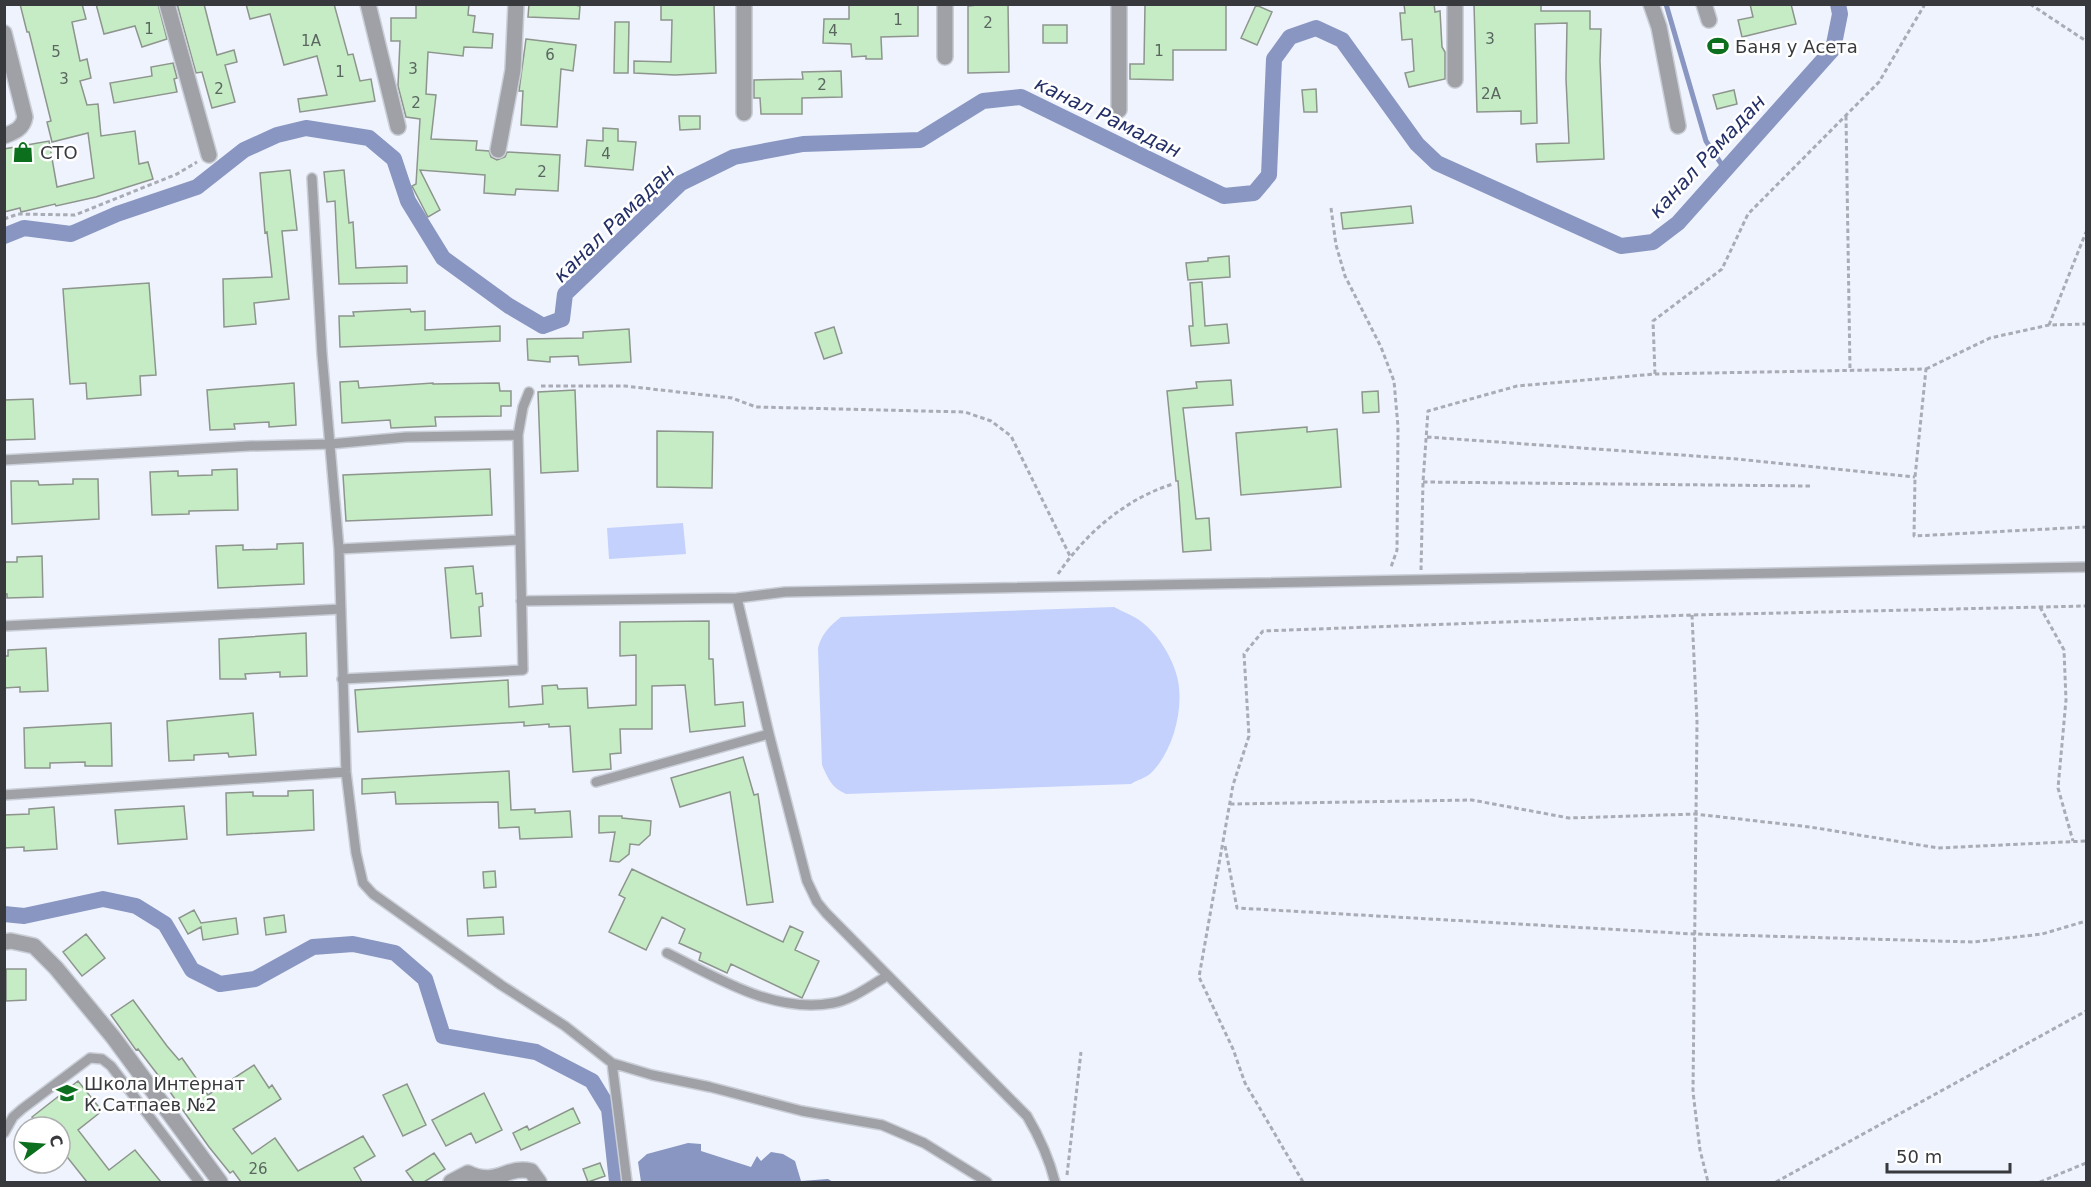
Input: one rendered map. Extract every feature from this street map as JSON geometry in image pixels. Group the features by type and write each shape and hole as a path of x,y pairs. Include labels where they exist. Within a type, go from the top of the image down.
{"street":[{"path":"167,4 209,155"},
{"path":"368,4 398,127"},
{"path":"498,150 513,70 516,4"},
{"path":"744,4 744,113"},
{"path":"945,4 945,57"},
{"path":"1119,4 1119,110"},
{"path":"1455,4 1455,80"},
{"path":"1651,4 1659,27 1678,126"},
{"path":"1704,4 1709,20"},
{"path":"4,33 25,117 16,131 4,136"},
{"path":"4,942 11,941 34,946 56,968 112,1037 220,1182"},
{"path":"452,1182 468,1173 484,1179 497,1178 524,1169 531,1171 539,1182"}],"lane":[{"path":"312,178 322,354 339,549 346,772 356,854 363,883 373,894 501,985 565,1026 612,1063 652,1075 710,1087 802,1111 882,1125 924,1143 987,1182"},
{"path":"342,679 523,670 518,435 523,407 530,392"},
{"path":"4,460 249,446 331,444 406,437 518,435"},
{"path":"339,549 520,540"},
{"path":"521,601 737,598 785,592 2086,567"},
{"path":"737,598 768,734 807,881 817,902 833,921 1027,1116 1040,1137 1055,1182"},
{"path":"4,626 341,609"},
{"path":"596,782 768,734"},
{"path":"4,795 346,772"},
{"path":"667,953 750,993 793,1005 834,1003 861,992 887,976"},
{"path":"4,1133 13,1117 22,1109 90,1058 96,1057 111,1066 198,1182"},
{"path":"612,1063 627,1182"}],"path":[{"path":"1655,374 1653,321 1722,269 1748,214 1879,82 1925,4"},
{"path":"2030,4 2086,41"},
{"path":"1846,116 1850,370"},
{"path":"4,219 18,214 75,215 177,174 209,155"},
{"path":"1331,208 1336,245 1345,276 1381,347 1394,381 1398,427 1397,550 1395,560 1389,570 1372,580"},
{"path":"2049,325 2086,232"},
{"path":"1421,580 1422,482 1428,411 1517,386 1655,374 1926,369 1990,338 2049,325 2086,324"},
{"path":"1926,369 1915,477 1914,536 2086,527"},
{"path":"530,392 535,387 549,385 625,386 732,398 756,407 965,412 991,421 1011,435 1070,556"},
{"path":"1426,437 1737,459 1915,477"},
{"path":"1422,482 1810,486"},
{"path":"1048,588 1070,556 1105,520 1149,491 1173,484"},
{"path":"1303,1182 1245,1083 1233,1048 1199,976 1233,785 1249,736 1244,654 1263,631 1692,615 2086,606"},
{"path":"2040,608 2064,650 2066,700 2058,788 2073,842"},
{"path":"1692,615 1697,722 1693,1092 1700,1150 1708,1182"},
{"path":"1230,804 1472,800 1569,818 1695,814 1810,827 1938,848 2086,841"},
{"path":"1224,843 1237,908 1694,934 1973,942 2042,934 2086,921"},
{"path":"1776,1182 2086,1011"},
{"path":"1066,1182 1081,1052"},
{"path":"2040,1182 2086,1162"}],"shaded area":[{"path":"683,523 686,554 609,559 607,528"},
{"path":"1114,607 1140,621 1163,645 1171,659 1179,685 1179,712 1172,740 1159,764 1147,776 1131,784 846,794 837,789 829,779 822,765 818,648 827,630 841,617"},
{"path":"688,1143 701,1144 701,1151 751,1167 757,1156 761,1161 771,1152 783,1154 795,1161 801,1181 828,1179 833,1182 641,1182 638,1162 647,1154"}],"building":[{"path":"20,4 82,4 86,19 72,22 80,61 87,59 91,78 80,81 87,105 98,104 101,136 135,131 139,164 148,162 153,179 96,197 56,206 55,204 21,212 20,208 4,212 4,149 49,141 57,187 94,178 88,133 52,142 47,122 51,121"},
{"path":"96,4 158,4 167,39 142,47 135,26 104,34"},
{"path":"177,4 204,4 217,55 234,50 237,62 225,65 235,102 212,108 202,72 196,73"},
{"path":"246,4 334,4 348,55 353,54 360,81 371,79 375,101 300,112 298,99 327,95 317,56 284,65 270,14 250,19"},
{"path":"416,4 469,4 468,15 475,16 473,32 493,34 492,48 464,47 463,56 428,52 426,94 436,95 431,139 477,141 476,150 489,151 491,157 497,160 505,157 507,152 560,155 558,191 516,189 515,195 484,193 485,175 420,170 440,210 428,217 412,186 416,184 420,119 406,117 398,86 400,41 391,41 391,18 416,18"},
{"path":"529,4 580,6 579,19 528,17"},
{"path":"661,4 714,4 716,73 675,75 634,73 634,61 671,62 672,20 661,20"},
{"path":"849,4 918,4 918,36 881,37 882,59 866,59 866,56 852,57 851,44 823,43 824,19 849,19"},
{"path":"1008,4 1009,72 968,73 968,6"},
{"path":"1145,4 1226,4 1226,50 1173,50 1173,80 1130,79 1130,64 1144,64"},
{"path":"1404,4 1434,4 1435,12 1440,11 1442,47 1445,52 1445,79 1409,87 1405,73 1414,71 1412,39 1402,40 1400,13 1405,13"},
{"path":"1474,4 1541,4 1541,11 1590,11 1590,29 1601,29 1604,159 1537,162 1536,144 1569,143 1566,79 1567,23 1535,24 1537,123 1521,124 1521,111 1477,112"},
{"path":"1750,4 1791,4 1796,24 1742,37 1738,20 1753,17"},
{"path":"1256,5 1272,12 1257,45 1241,38"},
{"path":"615,22 629,22 628,73 614,73"},
{"path":"1043,25 1067,25 1067,43 1043,43"},
{"path":"526,39 576,45 573,71 561,69 557,127 521,125 523,91 519,91"},
{"path":"173,63 177,78 174,79 177,92 114,103 110,83 152,76 151,67"},
{"path":"841,71 842,97 802,98 802,114 761,114 760,98 754,98 754,80 803,79 802,72"},
{"path":"1316,89 1317,112 1304,112 1302,90"},
{"path":"1734,90 1737,104 1717,109 1713,95"},
{"path":"679,116 700,116 700,129 680,130"},
{"path":"603,128 618,129 618,141 636,142 633,170 585,166 587,140 603,141"},
{"path":"290,170 297,230 282,231 289,299 254,303 256,324 224,327 223,279 272,277 267,232 265,233 260,173"},
{"path":"344,170 349,223 353,222 356,268 407,266 407,283 339,284 335,201 327,202 324,172"},
{"path":"1411,206 1413,223 1343,229 1341,213"},
{"path":"1229,256 1230,277 1188,280 1186,263"},
{"path":"1202,282 1205,326 1227,324 1229,343 1191,346 1189,326 1193,326 1190,283"},
{"path":"149,283 156,375 140,376 141,395 87,399 86,383 70,384 63,289"},
{"path":"410,309 411,312 425,311 425,330 500,326 500,341 340,347 339,316 354,316 353,312"},
{"path":"834,327 842,353 824,359 815,333"},
{"path":"629,329 631,362 579,365 578,356 550,357 550,362 528,360 527,339 583,338 583,332"},
{"path":"1231,380 1233,405 1183,408 1196,519 1209,518 1211,550 1183,552 1178,481 1176,481 1167,391 1197,388 1196,382"},
{"path":"358,381 359,388 433,383 499,383 500,391 511,391 511,406 501,406 501,416 435,417 436,426 391,428 390,420 342,423 340,382"},
{"path":"294,383 296,425 269,427 269,422 234,424 235,429 210,430 207,390"},
{"path":"575,390 578,471 541,473 538,392"},
{"path":"1378,391 1379,412 1363,413 1362,392"},
{"path":"33,399 35,439 4,440 4,400"},
{"path":"1307,427 1307,432 1337,429 1341,487 1241,495 1236,433"},
{"path":"657,431 713,432 712,488 657,487"},
{"path":"237,469 238,510 189,511 189,514 152,515 150,472 178,471 178,476 212,475 212,470"},
{"path":"490,469 492,515 346,521 343,475"},
{"path":"73,479 98,479 99,519 12,524 11,481 38,481 39,485 73,484"},
{"path":"303,543 304,584 218,588 216,546 243,545 243,550 277,549 277,544"},
{"path":"42,556 43,597 7,598 7,594 4,594 4,562 17,562 17,557"},
{"path":"473,566 476,594 482,593 483,606 479,607 481,636 451,638 445,568"},
{"path":"709,621 709,659 713,659 715,705 743,702 745,726 690,732 685,685 652,686 652,729 620,729 621,753 610,754 611,769 573,772 570,726 549,727 549,724 524,726 524,722 358,732 355,690 508,680 509,707 543,704 542,686 557,685 558,689 587,688 588,708 636,705 636,655 620,656 620,622"},
{"path":"306,633 307,676 280,677 280,672 245,674 246,679 220,679 219,639"},
{"path":"46,648 48,691 20,692 20,687 4,688 4,656 8,656 8,650"},
{"path":"253,713 256,755 229,757 228,753 194,755 194,760 169,761 167,721"},
{"path":"111,723 112,766 85,766 85,762 50,763 50,768 25,768 24,728"},
{"path":"743,757 754,795 758,794 773,902 747,905 730,792 680,807 671,778"},
{"path":"509,771 511,810 535,809 535,813 570,811 572,837 520,839 519,827 499,828 498,802 396,804 395,792 362,794 362,779"},
{"path":"313,790 314,830 227,835 226,793 253,792 253,796 288,796 288,791"},
{"path":"184,806 187,839 118,844 115,810"},
{"path":"54,807 57,849 24,851 24,847 4,848 4,815 29,814 29,809"},
{"path":"599,816 622,816 622,818 651,821 650,835 639,845 630,844 629,854 619,862 610,861 615,832 599,833"},
{"path":"632,869 783,942 790,926 803,932 795,950 819,961 802,998 731,964 727,973 699,960 701,953 679,943 685,929 662,917 646,950 609,932 625,898 619,895"},
{"path":"495,871 496,887 484,888 483,872"},
{"path":"194,910 201,923 236,918 238,934 203,940 201,927 188,934 179,918"},
{"path":"284,915 286,932 266,935 264,918"},
{"path":"503,917 504,934 468,936 467,919"},
{"path":"86,934 105,958 82,976 63,952"},
{"path":"6,969 26,969 26,1000 6,1001"},
{"path":"133,1000 167,1046 179,1060 182,1058 208,1095 254,1065 269,1088 272,1085 281,1099 233,1129 252,1154 275,1138 298,1171 363,1136 375,1156 354,1168 362,1182 241,1182 233,1171 230,1173 209,1147 158,1075 138,1049 136,1050 111,1015"},
{"path":"78,1081 102,1111 78,1130 109,1170 135,1150 161,1182 87,1182 72,1163 72,1115 35,1115"},
{"path":"407,1084 426,1125 403,1136 383,1095"},
{"path":"484,1093 502,1130 476,1143 471,1133 446,1146 432,1120"},
{"path":"573,1108 580,1123 521,1150 513,1133 527,1126 529,1130"},
{"path":"434,1153 445,1169 424,1182 414,1182 406,1171"},
{"path":"600,1163 605,1176 588,1182 583,1169"}],"waterway":[{"path":"1666,4 1706,141 1726,171"},
{"name":"канал Рамадан","path":"4,236 24,228 71,234 117,214 197,187 244,150 277,135 306,128 369,138 394,159 408,201 443,258 509,306 543,326 562,319 565,294 681,183 734,157 803,144 920,140 983,101 1021,97 1224,196 1254,193 1269,175 1274,59 1290,37 1316,28 1342,40 1417,144 1437,163 1621,246 1653,242 1678,223 1833,49 1840,14 1838,4"},
{"name":"канал Рамадан","path":"4,914 24,916 103,899 136,906 165,924 192,970 220,984 255,979 313,947 353,944 395,953 425,979 443,1036 536,1052 592,1081 609,1109 617,1182"}],"place":[{"name":"Баня у Асета","path":"1718,46"},
{"name":"СТО","path":"23,152"},
{"name":"Школа Интернат К.Сатпаев №2","path":"67,1093"}]}
